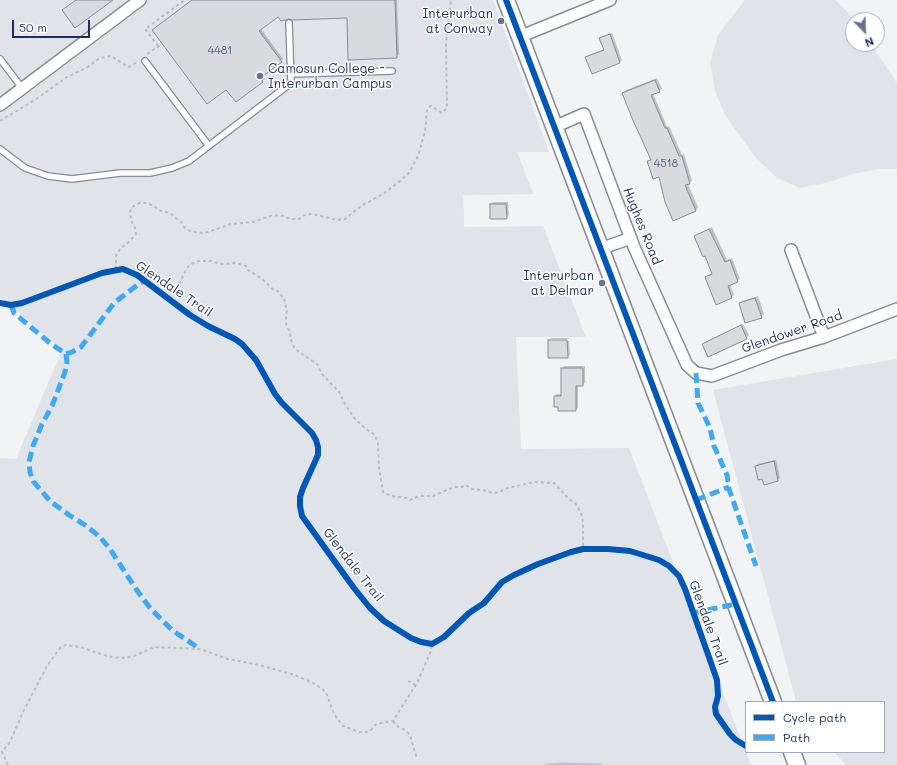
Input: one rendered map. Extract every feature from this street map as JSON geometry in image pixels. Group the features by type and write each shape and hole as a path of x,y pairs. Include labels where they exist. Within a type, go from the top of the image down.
{"main road":[{"path":"506,0 773,701"}],"street":[{"path":"0,105 140,0"},
{"path":"519,37 610,0"},
{"name":"Hughes Road","path":"554,127 584,114 631,238 687,365 696,373"},
{"path":"600,249 631,238"},
{"path":"791,250 824,337"},
{"name":"Glendower Road","path":"696,373 712,376 781,350 824,337 897,309"}],"lane":[{"path":"0,149 25,168 48,176 72,178 120,173 150,173 172,168 189,161 291,83 289,23"},
{"path":"0,59 22,88"},
{"path":"145,61 209,146"},
{"path":"291,74 392,71"},
{"path":"0,159 5,154"}],"path":[{"path":"158,46 145,30 185,0"},
{"path":"116,269 116,256 120,249 130,242 136,234 130,212 132,207 139,203 146,203 161,211 170,213 190,231 208,232 230,224 253,222 273,215 291,219 299,219 306,214 312,214 338,220 344,219 361,206 383,194 400,181 409,173 418,156 425,132 427,111 431,106 442,113 447,108 446,42 451,0"},
{"path":"0,121 35,100 67,77 86,68 100,58 111,56 128,67 131,66"},
{"path":"168,298 180,283 186,269 191,264 212,261 220,264 236,263 246,266 248,270 261,278 275,291 278,291 284,299 287,311 286,324 295,349 317,364 322,374 339,392 355,419 375,435 378,444 379,468 383,492 391,496 410,500 419,496 433,496 454,488 462,488 466,485 472,489 500,492 504,489 534,482 554,483 576,504 581,513 583,522 583,550"},
{"path":"8,765 1,752 10,742 23,712 47,666 60,648 66,645 80,647 107,656 121,658 134,656 154,647 200,649 228,659 256,664 295,675 315,684 326,692 334,714 343,726 359,732 367,732 376,724 392,721 415,685 432,651 432,642"},
{"path":"408,681 415,685"},
{"path":"392,721 410,735 417,759"}],"shaded area":[{"name":"Camosun College - Interurban Campus","path":"0,0 492,0 549,152 517,152 533,194 463,195 464,222 2,298 0,297"},
{"path":"422,0 493,0 549,152 517,152 533,194 463,195 464,227 543,226 586,337 516,337 521,449 629,448 745,749 745,753 746,753 751,765 0,765 0,458 16,459 62,350 0,297 109,256 100,246 103,238 92,228 66,190 48,170 21,154 2,139 39,116 88,76 127,82 135,89 145,111 155,126 148,148 145,185 223,171 262,153 291,118 326,110 382,106 412,93 422,69 425,41"},
{"path":"745,0 835,0 848,12 845,12 845,52 876,52 897,83 897,169 880,169 852,174 826,183 800,188 777,178 756,158 725,115 715,91 710,63 718,35"},
{"path":"897,359 897,765 846,765 835,753 885,753 885,701 796,701 713,390"}],"building":[{"path":"76,0 113,0 75,28 62,10"},
{"path":"192,0 395,0 397,58 348,60 347,18 289,19 281,21 278,17 259,31 282,62 260,78 263,82 236,102 226,90 207,104 152,30"},
{"path":"610,34 620,63 592,74 585,57 604,50 599,38"},
{"path":"655,80 660,92 651,95 679,156 682,156 690,184 685,185 696,211 673,221 665,202 659,177 653,179 647,161 651,160 622,93"},
{"path":"490,204 506,204 507,219 490,219"},
{"path":"709,229 725,262 730,260 738,282 728,286 732,298 716,305 705,277 712,274 705,256 703,257 694,236"},
{"path":"755,298 762,318 745,323 739,303"},
{"path":"741,325 747,339 708,357 702,344"},
{"path":"548,340 567,340 568,358 548,358"},
{"path":"561,368 583,368 583,386 576,386 576,411 558,411 558,407 554,407 554,396 561,396"},
{"path":"774,461 778,481 764,485 762,479 758,480 755,466"}],"waterway":[{"path":"547,765 601,765"}],"marked path":[{"path":"11,305 14,313 50,343 66,354 81,347 114,303 140,283 145,281"},
{"path":"66,354 67,362 65,372 52,406 42,424 33,446 29,462 33,481 50,501 100,537 110,549 150,608 172,630 200,649"},
{"path":"696,373 698,403 710,428 714,446 727,475 729,489 756,566"},
{"path":"696,500 729,487"},
{"path":"693,613 736,604"}],"cycle path":[{"path":"506,0 773,701"},
{"name":"Glendale Trail","path":"0,303 11,305 22,303 102,273 123,269 137,275 190,315 242,344 256,360 275,394 312,433 316,440 318,455 300,497 302,516 370,608 384,621 411,638 421,642 432,644 444,637 469,613 484,603 502,582 538,564 571,552 583,549 608,549 630,551 659,560 669,566 679,576 685,589 717,680 718,696 715,707 716,714 730,734 745,745"}],"place":[{"name":"Interurban at Conway","path":"501,21"},
{"name":"Camosun College - Interurban Campus","path":"260,76"},
{"name":"Interurban at Delmar","path":"602,283"}]}
